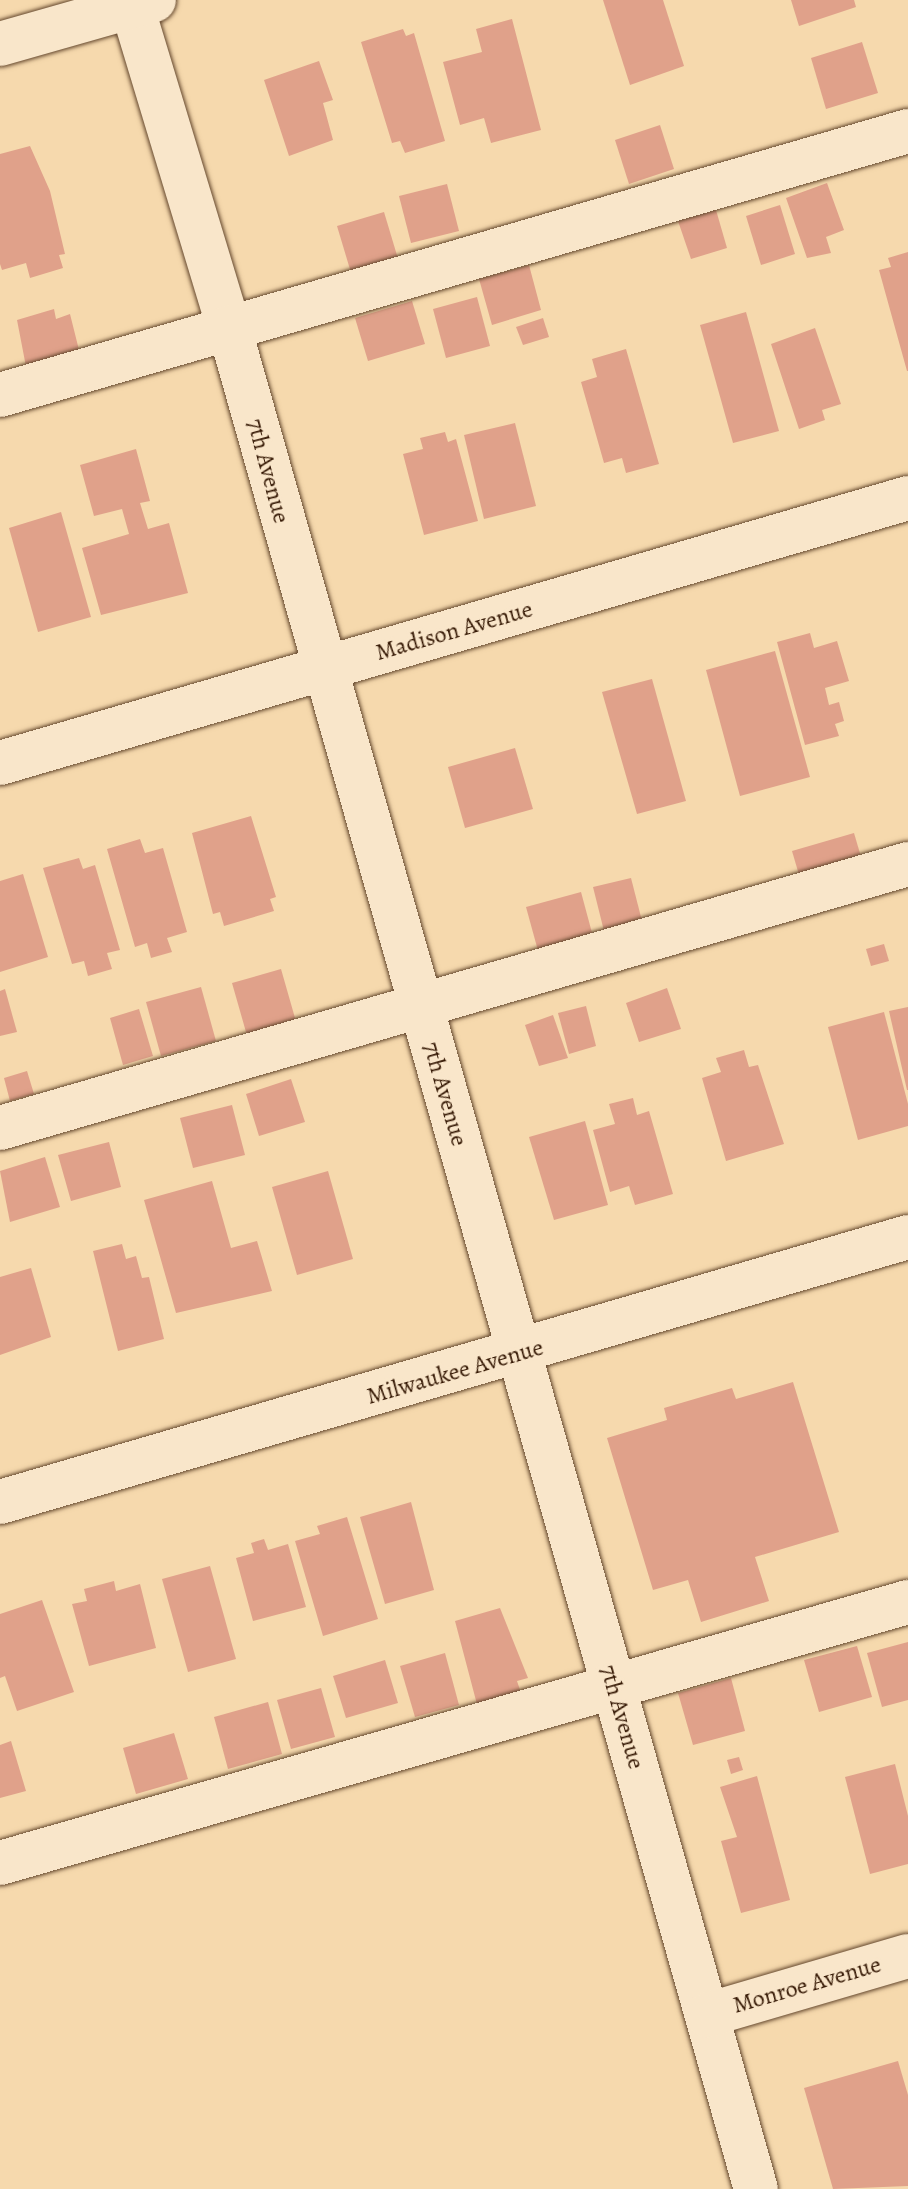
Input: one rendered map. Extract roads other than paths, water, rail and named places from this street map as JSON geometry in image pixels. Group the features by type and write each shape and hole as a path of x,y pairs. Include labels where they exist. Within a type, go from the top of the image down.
{"street":[{"path":"0,44 139,2"},
{"name":"7th Avenue","path":"139,2 323,669 756,2189"},
{"path":"0,395 908,131"},
{"name":"Madison Avenue","path":"0,763 908,498"},
{"path":"0,1128 419,1003 908,864"},
{"name":"Milwaukee Avenue","path":"0,1502 520,1354 908,1237"},
{"path":"0,1863 908,1602"},
{"name":"Monroe Avenue","path":"707,2015 908,1956"}]}
